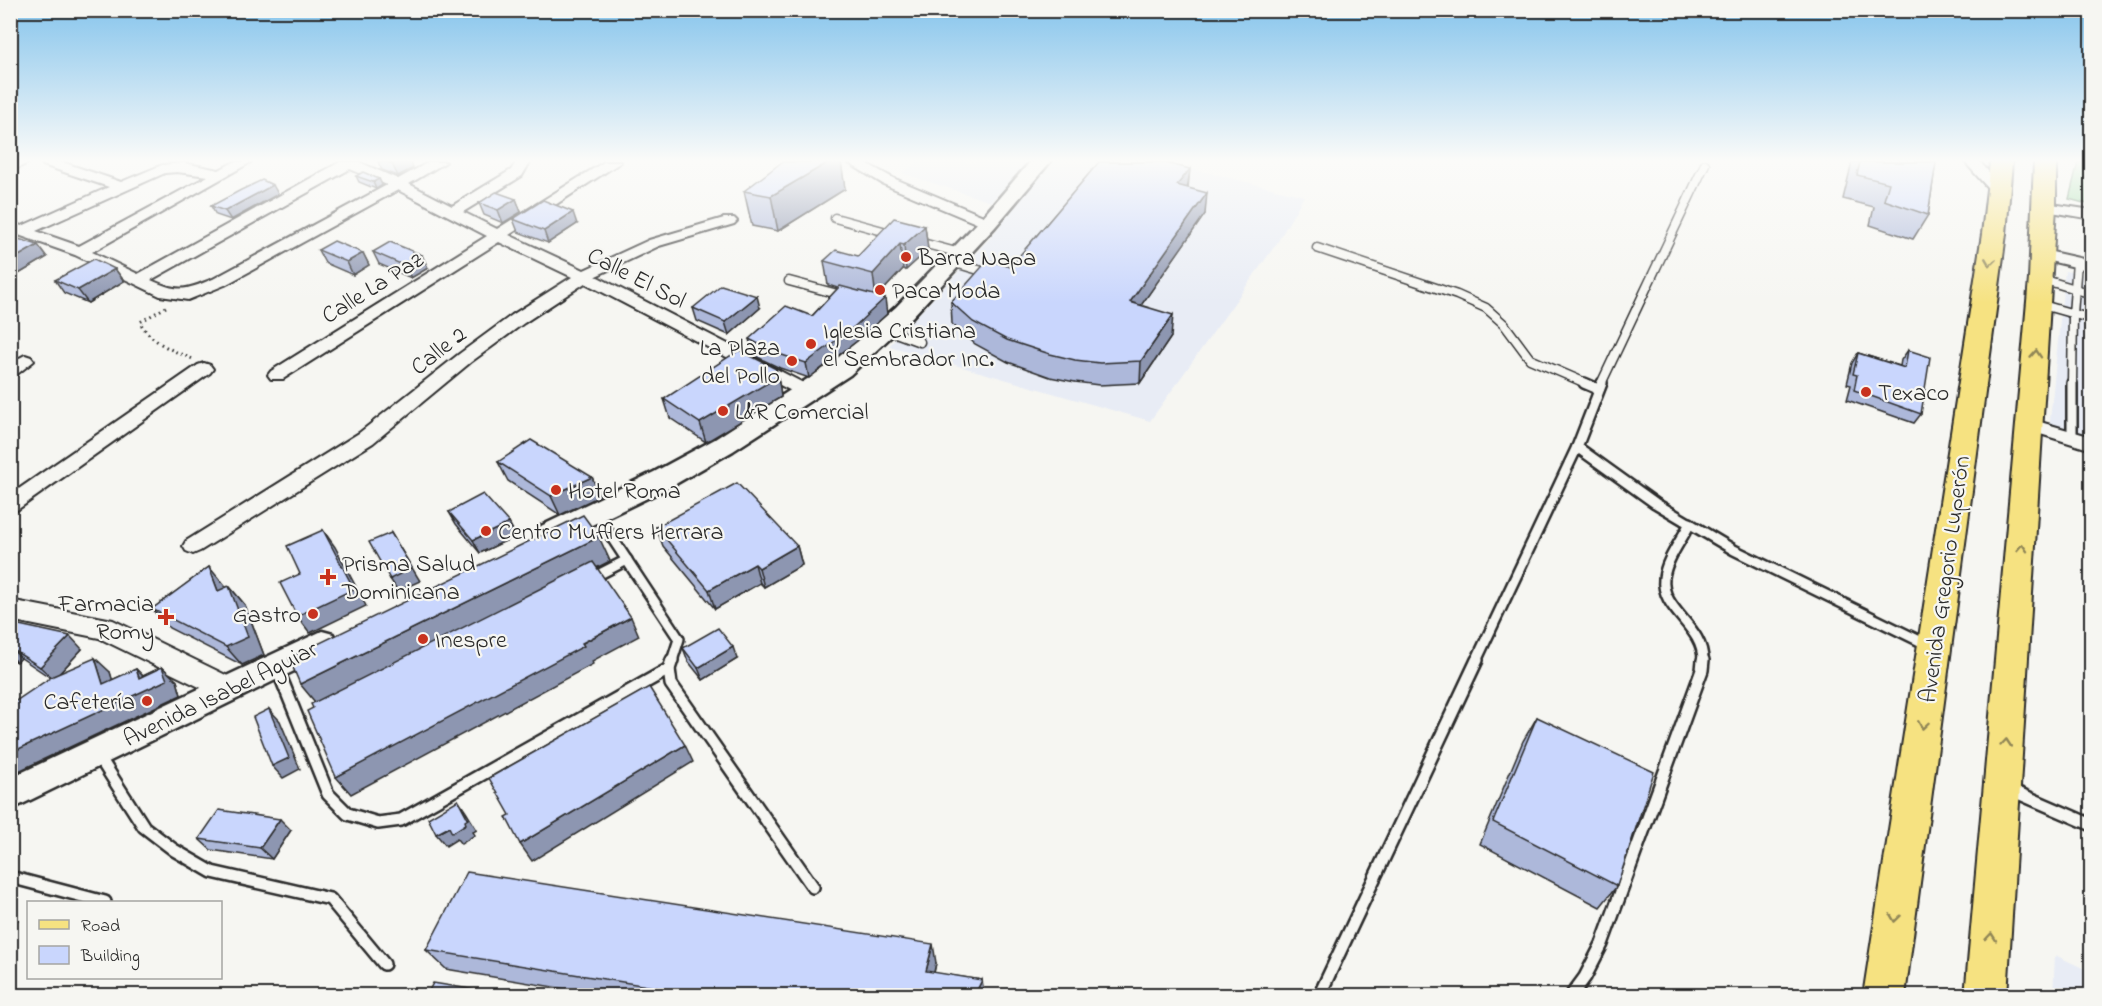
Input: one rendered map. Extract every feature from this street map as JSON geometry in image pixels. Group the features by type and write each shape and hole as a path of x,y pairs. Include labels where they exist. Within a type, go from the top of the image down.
{"main road":[{"path":"531,543 663,479 724,445 842,369 956,258 1000,209"},
{"name":"Avenida Gregorio Luperón","path":"1884,996 1996,209"},
{"path":"1986,996 2045,209"},
{"name":"Avenida Isabel Aguiar","path":"10,795 340,635"}],"street":[{"path":"17,229 65,209"},
{"path":"80,252 158,209"},
{"path":"139,280 266,209"},
{"path":"17,229 80,252 166,293 188,295 219,282 352,209"},
{"name":"Calle El Sol","path":"446,209 584,276 807,392"},
{"path":"452,212 457,209"},
{"name":"Calle La Paz","path":"277,375 541,209"},
{"path":"955,209 988,223"},
{"name":"Calle 2","path":"193,546 366,438 465,357 584,276 654,243 729,221"},
{"path":"2041,279 2084,264"},
{"path":"10,505 204,369"},
{"path":"2030,425 2091,444"},
{"path":"10,610 104,628 228,689"}],"lane":[{"path":"1319,996 1577,447 1599,389 1684,209"},
{"path":"835,218 956,258 982,272"},
{"path":"1317,248 1457,295 1486,308 1504,324 1530,359 1599,389"},
{"path":"2072,438 2074,288 2084,264"},
{"path":"2041,279 2091,294"},
{"path":"2041,279 2073,314 2091,320"},
{"path":"789,281 858,300"},
{"path":"894,317 920,342"},
{"path":"1577,447 1655,502 1734,550 1934,648"},
{"path":"595,512 679,639 669,669 671,684 813,887"},
{"path":"1571,996 1585,977 1602,944 1702,670 1703,656 1700,643 1692,627 1674,607 1664,589 1664,577 1690,523"},
{"path":"585,582 627,560"},
{"path":"276,666 306,724 328,794 348,814 378,823 401,820 669,669"},
{"path":"96,753 144,826 174,850 212,872 330,899 384,964"},
{"path":"2003,787 2091,825"},
{"path":"10,877 98,901"}],"path":[{"path":"188,295 140,322 142,328 154,336 157,341 176,353 200,362 204,369"}],"shaded area":[{"path":"1014,209 1297,209 1277,243 1150,421 889,346 991,237"},
{"path":"2065,271 2091,276 2091,443 2049,431"},
{"path":"2055,955 2091,972 2091,995 2053,995"}],"building":[{"path":"529,209 565,209 573,212 544,231 513,219"},
{"path":"1059,209 1196,209 1130,302 1173,315 1141,361 1100,363 1050,354 1007,340 973,322 951,302 988,260 1010,267"},
{"path":"1910,209 1929,209 1928,215"},
{"path":"894,218 925,226 904,245 900,244 873,274 824,261 836,250 858,256"},
{"path":"15,238 38,245 10,261 10,241"},
{"path":"334,241 363,253 347,262 318,250"},
{"path":"390,242 422,255 405,266 373,252"},
{"path":"94,259 115,269 78,290 55,280"},
{"path":"721,285 757,296 725,322 693,308"},
{"path":"840,286 885,298 855,326 806,363 776,353 749,339 786,306 812,316"},
{"path":"739,350 776,369 776,378 700,423 664,399"},
{"path":"1908,350 1930,357 1921,414 1854,390 1857,375 1853,374 1858,353 1905,368"},
{"path":"531,440 592,477 551,496 498,462"},
{"path":"737,483 797,546 759,568 755,564 709,590 656,527"},
{"path":"483,494 509,523 473,540 449,512"},
{"path":"583,515 599,537 300,684 289,658"},
{"path":"323,530 354,589 297,616 280,583 300,574 287,546"},
{"path":"391,533 412,568 390,579 369,542"},
{"path":"593,562 631,617 582,643 584,646 336,777 307,711 313,708 311,704"},
{"path":"209,567 218,591 229,586 248,637 226,647 152,609"},
{"path":"10,623 70,636 40,667 10,648"},
{"path":"718,628 733,647 698,668 683,648"},
{"path":"95,658 103,684 136,669 139,678 162,667 167,680 10,753 10,705 53,676"},
{"path":"649,687 685,745 520,844 506,817 510,815 489,778"},
{"path":"269,709 289,758 272,766 253,717"},
{"path":"1537,717 1654,772 1617,886 1493,822"},
{"path":"458,800 468,819 465,821 466,824 452,833 449,827 436,834 428,818"},
{"path":"219,810 280,819 260,848 199,839"},
{"path":"467,872 933,944 926,971 982,980 974,996 709,996 426,950"},
{"path":"433,983 513,996 426,996"}],"place":[{"name":"Barra Napa","path":"906,257"},
{"name":"Paca Moda","path":"880,290"},
{"name":"Iglesia Cristiana el Sembrador Inc.","path":"811,344"},
{"name":"La Plaza del Pollo","path":"792,361"},
{"name":"Texaco","path":"1866,392"},
{"name":"L&R Comercial","path":"723,411"},
{"name":"Hotel Roma","path":"556,490"},
{"name":"Centro Mufflers Herrara","path":"486,531"},
{"name":"Prisma Salud Dominicana","path":"328,577"},
{"name":"Gastro","path":"313,614"},
{"name":"Farmacia Romy","path":"166,617"},
{"name":"Inespre","path":"423,639"},
{"name":"Cafetería","path":"147,701"}]}
